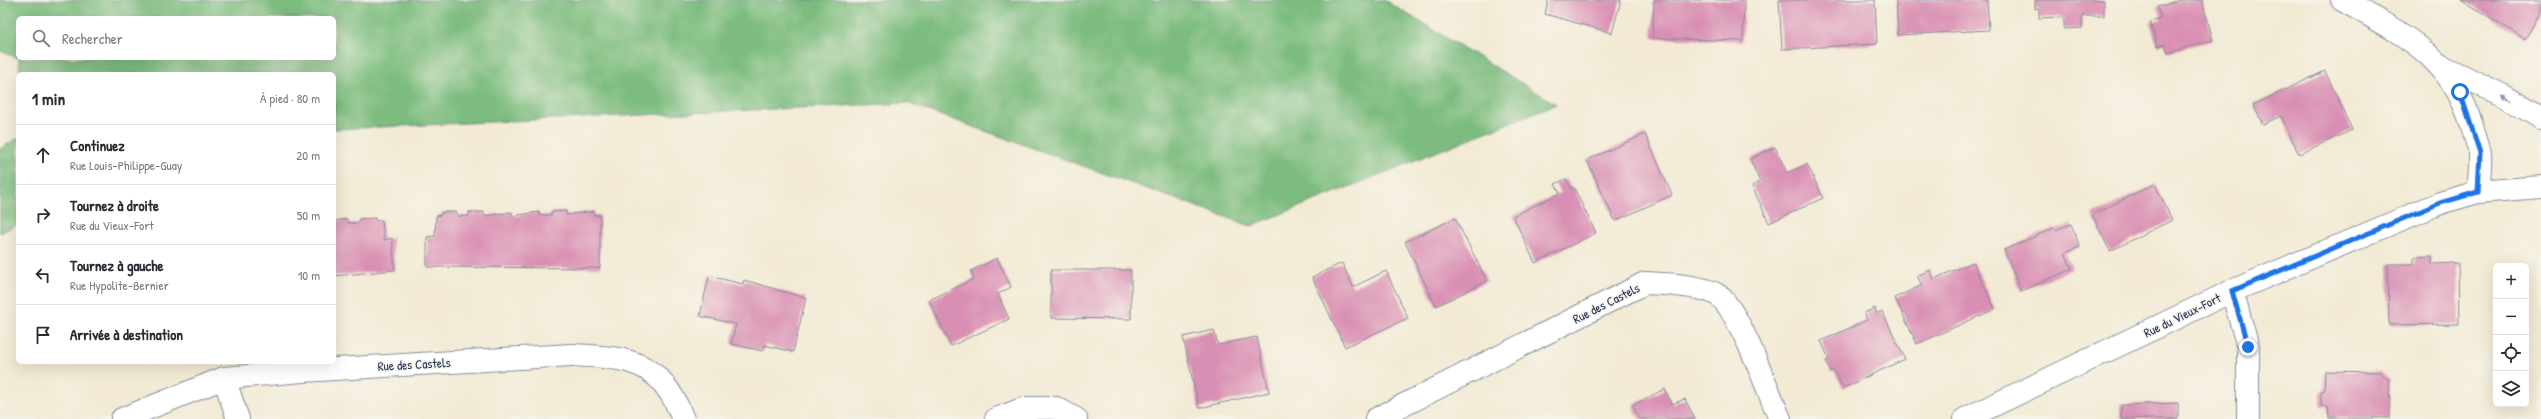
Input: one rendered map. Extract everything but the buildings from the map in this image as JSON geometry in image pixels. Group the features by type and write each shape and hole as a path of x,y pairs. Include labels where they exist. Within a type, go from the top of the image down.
{"street":[{"path":"2342,0 2411,40 2441,66 2460,92 2470,118 2480,153 2478,192"},
{"path":"2441,66 2504,96 2541,118"},
{"name":"Rue du Vieux-Fort","path":"1965,419 2232,291 2440,203 2478,192 2541,187"},
{"name":"Rue des Castels","path":"1376,419 1645,283 1682,284 1719,296 1739,324 1780,419"},
{"path":"2232,291 2248,347 2248,419"},
{"name":"Rue des Castels","path":"122,419 224,378 302,370 563,356 611,357 648,367 674,395 683,419"},
{"path":"224,378 238,419"},
{"path":"996,419 1025,408 1056,408 1076,419"}],"green space":[{"path":"0,0 1384,0 1556,104 1251,226 907,103 336,129 336,72 20,72 19,60 336,60 336,16 16,16 16,57 0,51"},
{"path":"16,139 16,225 0,233 0,149"}],"route":[{"path":"2248,347 2232,291 2440,203 2478,192 2480,153 2470,118 2460,92"}]}
